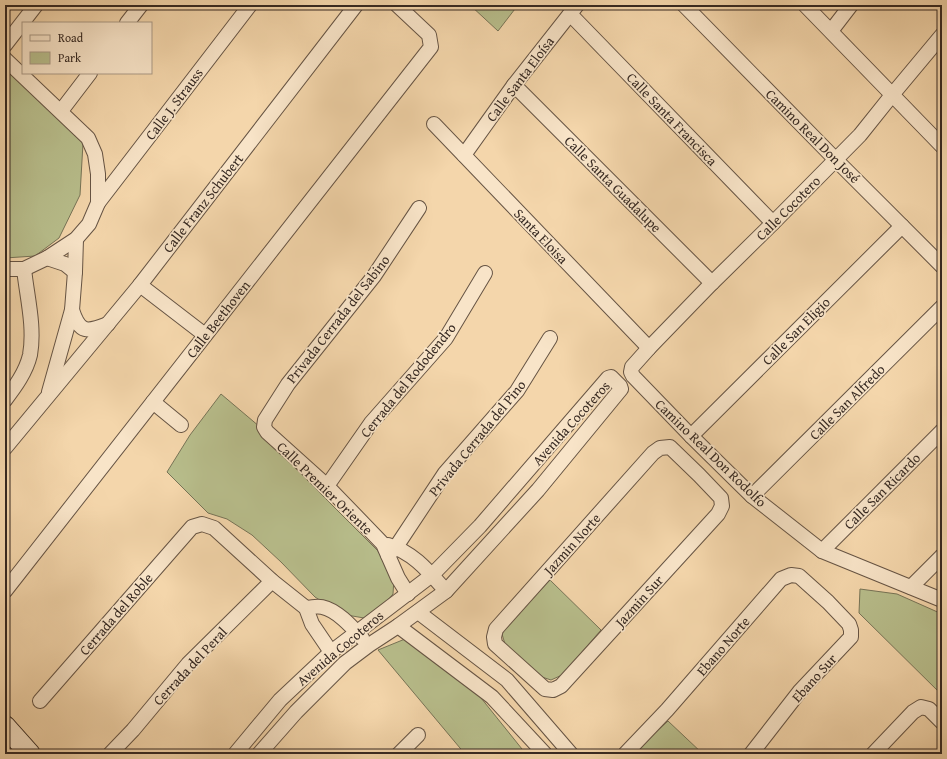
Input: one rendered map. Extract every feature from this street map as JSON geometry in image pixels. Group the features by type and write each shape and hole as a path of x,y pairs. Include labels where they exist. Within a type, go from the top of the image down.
{"main road":[{"path":"5,726 30,754"}],"street":[{"path":"23,22 36,5"},
{"path":"128,22 141,5"},
{"name":"Calle J. Strauss","path":"98,203 250,5"},
{"name":"Calle Franz Schubert","path":"5,448 140,285 356,5"},
{"name":"Calle Beethoven","path":"5,591 431,47 430,35 397,5"},
{"name":"Camino Real Don José","path":"684,5 942,266"},
{"path":"805,5 942,146"},
{"path":"831,31 851,5"},
{"name":"Calle Santa Eloísa","path":"464,155 514,85 574,9"},
{"name":"Calle Santa Francisca","path":"574,9 773,224"},
{"path":"5,45 22,23"},
{"name":"Calle Cocotero","path":"633,376 631,372 632,367 649,348 862,133 942,35"},
{"path":"5,60 88,138 95,154 98,174 98,203 89,224 76,239 47,258 24,269 5,269"},
{"path":"61,111 89,74"},
{"name":"Calle Santa Guadalupe","path":"514,85 712,283"},
{"name":"Santa Eloisa","path":"434,124 649,348"},
{"name":"Privada Cerrada del Sabino","path":"266,432 264,427 265,420 288,384 374,276 420,208"},
{"name":"Calle San Eligio","path":"691,436 902,226"},
{"path":"47,398 72,310 76,239"},
{"path":"47,258 64,264 75,272"},
{"path":"5,400 18,383 29,356 32,336 24,269"},
{"name":"Cerrada del Rododendro","path":"327,486 371,423 446,338 485,273"},
{"path":"140,285 205,335"},
{"name":"Calle San Alfredo","path":"752,496 942,307"},
{"path":"72,310 75,320 84,329 90,330 109,324"},
{"name":"Privada Cerrada del Pino","path":"389,549 445,473 517,391 550,338"},
{"name":"Camino Real Don Rodolfo","path":"633,376 752,496 822,551 942,600"},
{"name":"Avenida Cocoteros","path":"235,754 280,700 331,652 432,575 480,526 608,378 611,377 621,389 538,490 446,591 345,663 296,712 259,754"},
{"path":"153,402 181,425"},
{"name":"Calle San Ricardo","path":"822,551 942,431"},
{"name":"Calle Premier Oriente","path":"266,432 327,486 389,549 398,578 408,594"},
{"name":"Jazmin Norte","path":"520,668 495,644 496,629 654,453 660,448 670,447 699,475"},
{"name":"Jazmin Sur","path":"520,668 545,689 553,690 561,686 718,514 722,506 721,498 699,475"},
{"name":"Cerrada del Roble","path":"40,700 192,527 202,524 214,528 272,581"},
{"name":"Calle Premier Oriente","path":"389,549 406,552 418,561 446,591"},
{"path":"911,587 942,556"},
{"name":"Ebano Norte","path":"625,754 667,710 782,579 791,575 798,576 828,602"},
{"path":"272,581 306,608 312,624 331,652"},
{"name":"Cerrada del Peral","path":"110,754 133,730 188,664 272,581"},
{"name":"Ebano Sur","path":"751,754 800,691 851,637 852,630 849,624 828,602"},
{"path":"306,608 321,607 330,610 369,645"},
{"path":"418,612 508,680 571,754"},
{"path":"398,626 492,697 545,754"},
{"path":"492,697 520,668"},
{"path":"873,754 913,712 921,707 929,709 942,722"},
{"path":"399,754 418,735"}],"green space":[{"path":"470,5 518,5 498,31"},
{"path":"5,66 83,143 80,195 59,238 35,256 5,258"},
{"path":"221,394 260,427 299,472 378,551 394,578 393,594 387,601 364,618 341,614 315,597 252,535 227,519 208,513 167,472 190,435"},
{"path":"550,580 601,630 562,675 551,680 542,677 505,644 502,634 509,623"},
{"path":"860,589 897,594 942,614 942,695 859,613"},
{"path":"405,639 473,688 526,754 465,754 378,650"},
{"path":"668,721 703,754 632,754"}]}
